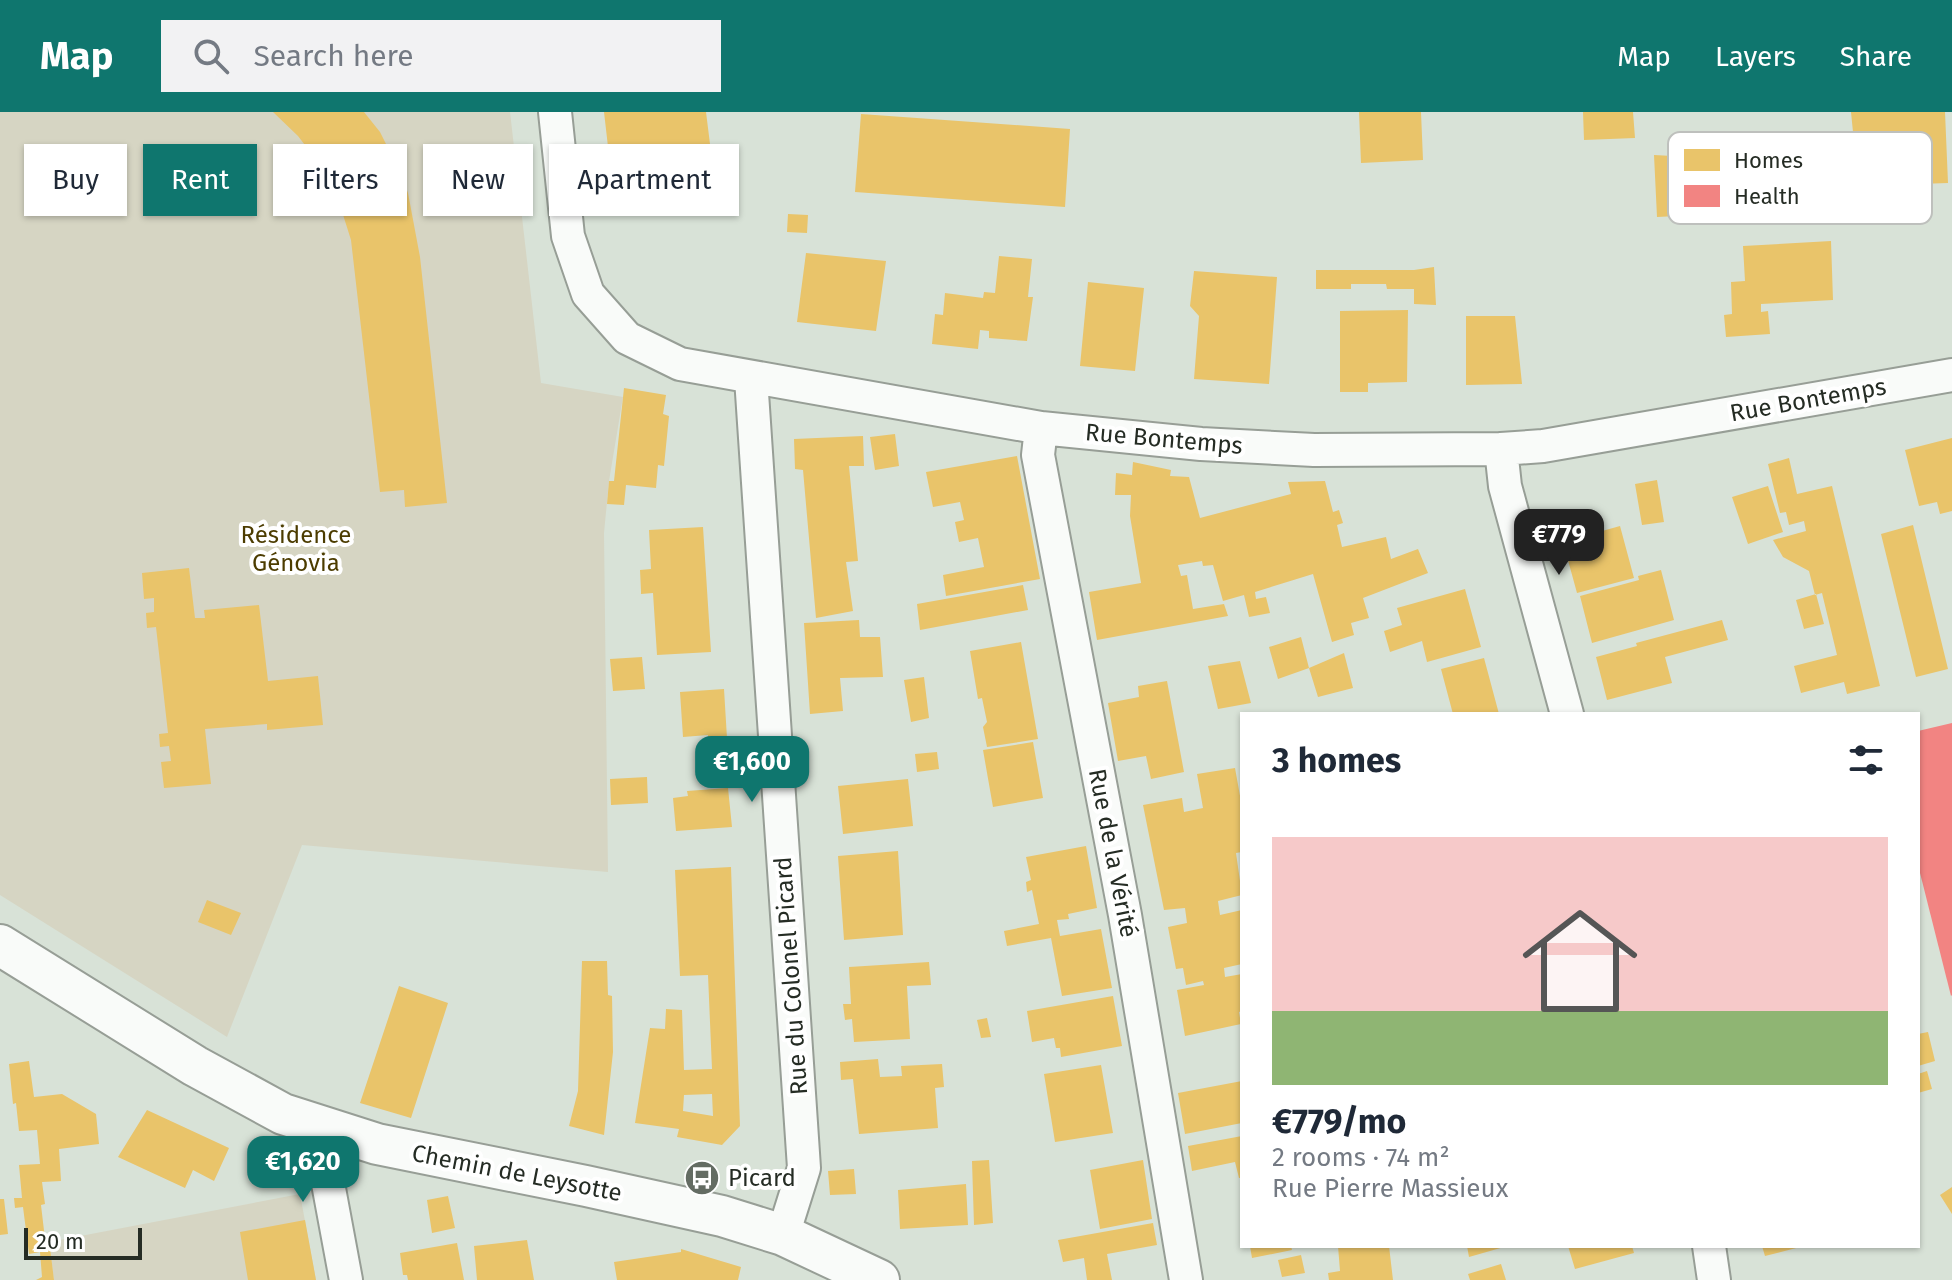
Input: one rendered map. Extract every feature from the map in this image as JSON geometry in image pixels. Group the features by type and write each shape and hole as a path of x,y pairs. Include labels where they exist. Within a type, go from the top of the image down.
{"street":[{"name":"Rue Bontemps","path":"555,112 568,236 588,294 627,338 680,364 751,378 1041,428 1201,444 1314,450 1543,446 1952,375"},
{"name":"Rue du Colonel Picard","path":"751,378 804,1168 783,1235"},
{"name":"Rue de la Vérité","path":"1041,428 1038,455 1125,915 1186,1280"},
{"path":"1501,449 1505,486 1566,712"},
{"name":"Chemin de Leysotte","path":"0,945 195,1066 283,1114 377,1144 722,1216 783,1235 879,1280"},
{"path":"329,1131 324,1150 325,1167 346,1280"},
{"path":"1709,1248 1714,1280"}],"green space":[{"name":"Résidence Génovia","path":"0,112 510,112 514,144 423,144 423,216 522,216 541,383 623,397 604,533 608,872 302,845 227,1037 0,895"},
{"path":"300,1194 316,1280 54,1280 49,1242"}],"building: Homes":[{"path":"273,112 364,112 386,144 304,144"},
{"path":"604,112 706,112 710,144 608,144"},
{"path":"1359,112 1421,112 1423,160 1361,163"},
{"path":"1583,112 1633,112 1635,138 1584,140"},
{"path":"1851,112 1945,112 1948,183 1932,184 1932,132 1853,132"},
{"path":"861,114 1070,129 1065,207 855,192"},
{"path":"1654,155 1668,156 1668,216 1657,217"},
{"path":"407,190 420,257 447,503 405,507 404,490 380,492 351,240 343,216 407,216"},
{"path":"788,214 808,215 807,233 787,232"},
{"path":"1831,241 1833,300 1761,304 1761,312 1768,311 1770,334 1726,337 1724,315 1732,314 1731,282 1745,281 1743,246"},
{"path":"806,253 886,261 876,331 797,322"},
{"path":"999,256 1032,259 1028,297 1033,297 1027,341 989,338 989,331 980,330 978,349 932,344 935,314 943,315 945,293 983,298 984,292 995,293"},
{"path":"1434,267 1436,305 1414,304 1414,289 1387,289 1386,284 1351,284 1351,289 1316,289 1316,270 1414,270"},
{"path":"1194,271 1277,277 1269,384 1194,379 1199,316 1190,306"},
{"path":"1088,282 1144,288 1135,371 1080,366"},
{"path":"1408,310 1407,382 1368,383 1368,392 1340,392 1340,311"},
{"path":"1466,316 1515,316 1522,384 1466,385"},
{"path":"624,388 666,395 663,414 669,416 664,466 658,465 656,488 626,485 624,505 607,504 609,481 614,481"},
{"path":"895,434 899,466 875,470 870,437"},
{"path":"863,436 864,466 849,466 858,561 846,562 853,611 816,618 803,470 795,469 794,439"},
{"path":"1952,438 1952,511 1940,514 1937,502 1919,506 1905,450"},
{"path":"1017,456 1040,579 946,596 943,575 984,567 978,538 959,542 955,522 964,520 960,502 933,507 926,472"},
{"path":"1789,458 1797,494 1832,486 1880,686 1847,694 1844,682 1801,693 1794,666 1837,655 1822,593 1815,595 1809,571 1783,557 1773,540 1806,531 1804,521 1789,525 1786,512 1780,513 1768,464"},
{"path":"1133,462 1171,470 1170,476 1189,477 1200,518 1291,494 1288,482 1325,481 1333,512 1339,510 1343,523 1337,525 1342,547 1386,537 1391,559 1418,549 1428,573 1363,598 1369,618 1351,623 1354,635 1332,642 1313,574 1255,592 1256,599 1266,597 1270,613 1249,617 1244,595 1223,601 1213,565 1203,566 1202,561 1178,565 1181,576 1187,575 1193,609 1224,604 1228,616 1097,640 1089,592 1141,583 1130,516 1131,495 1115,495 1116,473 1132,475"},
{"path":"1657,480 1664,522 1642,525 1635,484"},
{"path":"1768,486 1783,532 1748,544 1732,497"},
{"path":"1913,525 1948,669 1916,677 1881,534"},
{"path":"1620,526 1634,578 1577,593 1563,542"},
{"path":"703,527 711,652 657,655 653,593 641,594 640,570 651,569 649,530"},
{"path":"189,568 195,618 205,618 204,610 259,605 268,681 318,676 323,725 267,730 267,724 205,729 211,784 164,788 161,762 171,761 169,746 160,747 159,734 168,733 156,627 147,628 146,613 154,612 154,598 144,599 142,573"},
{"path":"1661,570 1674,620 1592,643 1580,596 1639,580 1638,576"},
{"path":"1023,585 1028,610 920,630 917,604"},
{"path":"1465,589 1481,647 1427,662 1422,641 1390,652 1384,631 1402,625 1397,608"},
{"path":"1816,594 1824,624 1804,629 1796,600"},
{"path":"859,620 860,637 880,637 883,677 840,678 843,711 810,714 804,623"},
{"path":"1722,620 1728,640 1665,657 1672,683 1607,700 1596,657"},
{"path":"1301,637 1309,668 1278,679 1269,647"},
{"path":"1021,642 1038,739 987,747 983,727 987,722 982,698 978,699 970,651"},
{"path":"1344,653 1353,688 1318,697 1309,668"},
{"path":"642,657 645,689 613,691 610,659"},
{"path":"1484,658 1498,712 1452,712 1441,669"},
{"path":"1240,661 1251,703 1218,709 1208,666"},
{"path":"924,677 929,718 911,722 904,680"},
{"path":"1167,681 1184,772 1151,779 1146,756 1118,761 1108,703 1139,697 1138,686"},
{"path":"724,689 729,771 710,772 708,735 683,737 680,692"},
{"path":"1033,742 1043,798 993,807 983,750"},
{"path":"937,752 939,769 917,772 915,754"},
{"path":"1235,768 1240,796 1240,852 1236,853 1240,896 1218,901 1220,915 1240,910 1240,964 1224,968 1225,977 1240,974 1240,1024 1185,1036 1177,990 1204,985 1203,981 1186,985 1183,968 1176,969 1168,927 1187,923 1185,908 1164,910 1143,805 1182,798 1184,812 1203,808 1197,774"},
{"path":"647,777 648,803 611,805 610,779"},
{"path":"908,779 913,826 843,834 838,786"},
{"path":"728,788 732,827 676,831 673,798 688,796 687,791"},
{"path":"1086,846 1097,908 1068,914 1069,919 1057,920 1060,936 1101,929 1112,988 1062,996 1051,938 1007,946 1004,931 1039,924 1032,890 1027,892 1026,882 1031,880 1026,857"},
{"path":"898,851 903,935 844,940 838,856"},
{"path":"731,867 740,1126 722,1145 677,1137 679,1129 635,1123 650,1028 665,1029 666,1009 682,1010 684,1070 712,1069 708,975 680,976 675,870","holes":["712,1094 713,1116 683,1111 684,1095"]},
{"path":"207,900 241,913 231,935 198,922"},
{"path":"582,961 607,961 608,995 612,996 613,1052 604,1135 569,1126 578,1091"},
{"path":"929,962 931,985 907,986 910,1039 854,1042 852,1019 845,1020 843,1004 851,1004 849,967"},
{"path":"399,986 448,1003 411,1118 360,1103"},
{"path":"1113,996 1122,1046 1061,1057 1054,1038 1032,1042 1027,1011"},
{"path":"987,1018 991,1037 981,1038 977,1020"},
{"path":"1928,1032 1935,1061 1920,1065 1920,1034"},
{"path":"878,1059 880,1077 902,1076 901,1066 942,1064 944,1087 935,1088 938,1128 859,1134 853,1079 841,1080 840,1062"},
{"path":"29,1061 34,1097 62,1094 96,1114 99,1144 59,1149 61,1181 42,1182 45,1239 49,1239 54,1280 36,1280 42,1277 40,1252 29,1254 23,1207 15,1208 14,1198 22,1198 19,1165 40,1164 37,1130 19,1131 16,1103 13,1104 9,1064"},
{"path":"1101,1065 1113,1133 1055,1142 1044,1074"},
{"path":"1927,1071 1932,1089 1920,1092 1920,1073"},
{"path":"1240,1081 1240,1123 1185,1134 1178,1093"},
{"path":"147,1110 229,1148 214,1181 193,1170 185,1188 118,1157"},
{"path":"1240,1136 1240,1178 1235,1162 1192,1171 1188,1146"},
{"path":"989,1160 993,1223 974,1225 972,1161"},
{"path":"1143,1160 1152,1219 1100,1229 1090,1170"},
{"path":"854,1169 856,1194 830,1195 828,1171"},
{"path":"966,1184 968,1225 900,1229 898,1190"},
{"path":"1952,1187 1952,1214 1940,1195"},
{"path":"448,1196 455,1228 432,1233 427,1200"},
{"path":"0,1199 4,1199 8,1234 0,1235"},
{"path":"305,1220 316,1280 248,1280 240,1232"},
{"path":"1153,1223 1157,1245 1107,1254 1112,1280 1087,1280 1084,1258 1063,1262 1058,1240"},
{"path":"527,1240 534,1280 477,1280 474,1246"},
{"path":"457,1243 464,1280 408,1280 407,1275 403,1275 400,1253"},
{"path":"1250,1248 1292,1250 1252,1258"},
{"path":"1338,1248 1389,1248 1393,1280 1329,1280 1328,1273 1340,1271"},
{"path":"1467,1248 1500,1248 1469,1257"},
{"path":"1569,1248 1633,1248 1634,1253 1575,1269"},
{"path":"1763,1248 1796,1248 1765,1256"},
{"path":"681,1249 741,1267 738,1280 617,1280 614,1262 681,1252"},
{"path":"1301,1255 1305,1273 1282,1277 1278,1260"},
{"path":"1501,1264 1506,1280 1470,1280 1468,1274"}],"building: Health":[{"path":"1952,723 1951,996 1920,873 1920,731"}],"place":[{"name":"Picard","path":"702,1178"}]}
